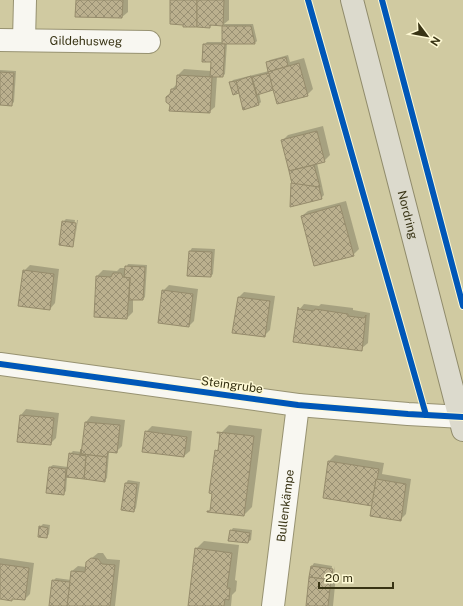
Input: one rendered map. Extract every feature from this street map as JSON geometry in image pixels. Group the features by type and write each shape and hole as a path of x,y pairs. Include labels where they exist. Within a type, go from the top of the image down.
{"main road":[{"name":"Nordring","path":"352,0 462,421"}],"street":[{"path":"24,40 25,0"},
{"name":"Gildehusweg","path":"0,40 148,42"},
{"name":"Steingrube","path":"0,364 298,405 408,414 462,421"},
{"name":"Bullenkämpe","path":"273,606 298,405"}],"building":[{"path":"76,0 123,0 122,18 75,17"},
{"path":"170,0 197,0 197,27 183,27 183,25 170,24"},
{"path":"197,0 224,0 223,26 210,25 210,28 197,27"},
{"path":"222,26 251,26 255,44 222,44"},
{"path":"203,44 225,44 223,77 210,77 211,62 202,62"},
{"path":"286,57 288,66 268,72 266,62"},
{"path":"299,63 308,96 277,104 268,72"},
{"path":"0,72 14,73 12,106 0,105"},
{"path":"269,73 273,90 257,95 252,77"},
{"path":"177,75 212,77 210,113 169,111 170,105 166,102 166,97 170,94 171,89 176,89"},
{"path":"251,76 259,105 243,110 236,81"},
{"path":"236,81 239,93 233,95 229,82"},
{"path":"317,131 325,162 289,171 281,140"},
{"path":"314,165 320,187 292,184 289,171"},
{"path":"291,183 319,187 322,199 290,207"},
{"path":"340,205 354,256 314,266 301,216"},
{"path":"62,221 76,223 73,247 59,245"},
{"path":"189,251 212,252 211,277 187,276"},
{"path":"125,266 145,267 143,300 129,300 130,278 124,277"},
{"path":"23,270 54,274 50,310 18,306"},
{"path":"113,273 121,273 123,277 130,278 127,319 94,317 96,276 111,277"},
{"path":"162,290 193,294 189,327 158,323"},
{"path":"238,297 270,301 265,337 232,333"},
{"path":"298,307 299,309 314,311 315,309 364,318 366,315 362,351 293,342"},
{"path":"20,415 54,418 51,445 17,442"},
{"path":"85,422 120,425 117,453 108,452 107,457 81,454"},
{"path":"145,431 187,437 184,457 142,452"},
{"path":"217,432 254,436 244,516 207,512 210,511 212,494 209,493 215,450 218,451 220,433"},
{"path":"81,449 81,454 107,457 105,482 84,479 86,456 80,455"},
{"path":"69,453 86,456 84,479 66,477"},
{"path":"328,461 379,469 372,506 323,498"},
{"path":"49,467 66,469 64,495 46,493"},
{"path":"376,479 406,484 401,521 370,516"},
{"path":"125,483 137,484 134,512 121,510"},
{"path":"39,526 48,528 47,538 38,537"},
{"path":"230,530 250,533 248,543 228,541"},
{"path":"195,548 232,553 227,588 230,588 229,600 225,599 224,606 188,606"},
{"path":"91,558 98,559 102,564 115,565 110,606 67,606 71,571 85,572 86,562"},
{"path":"0,564 29,568 25,600 12,599 12,601 0,599"},
{"path":"311,566 333,569 331,580 309,577"},
{"path":"309,577 331,580 328,606 306,606"},
{"path":"52,580 70,582 67,606 49,606"}],"cycle path":[{"path":"308,0 426,415"},
{"path":"382,0 463,306"},
{"path":"0,364 298,405 463,417"}]}
